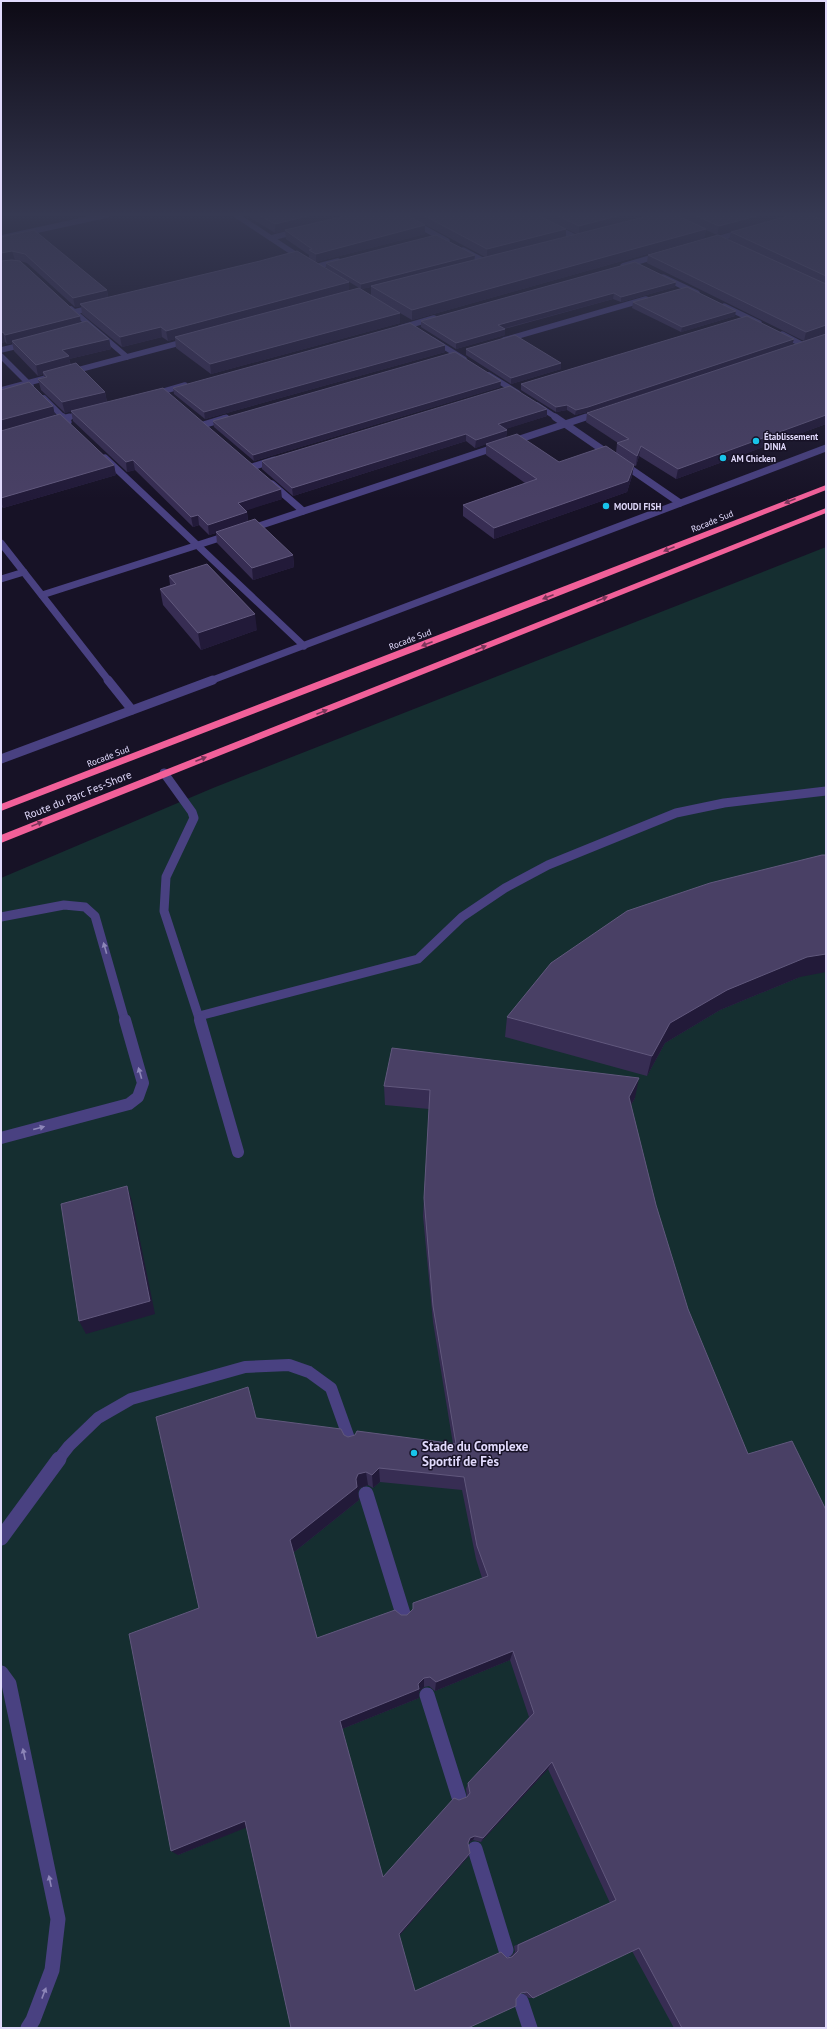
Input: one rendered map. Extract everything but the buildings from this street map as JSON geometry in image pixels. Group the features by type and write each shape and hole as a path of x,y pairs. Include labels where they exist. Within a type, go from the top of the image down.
{"highway":[{"name":"Rocade Sud","path":"1,808 545,598 826,487"},
{"path":"164,773 826,510"},
{"name":"Route du Parc Fes-Shore","path":"1,839 164,773"}],"street":[{"path":"72,310 90,327 127,357"},
{"path":"74,312 83,310"},
{"path":"500,341 609,310"},
{"path":"732,310 768,328"},
{"path":"395,329 441,317"},
{"path":"739,319 747,317"},
{"path":"404,321 417,329"},
{"path":"83,329 90,327"},
{"path":"775,331 803,345"},
{"path":"430,337 467,362"},
{"path":"66,373 195,339"},
{"path":"1,350 31,342"},
{"path":"796,348 811,343"},
{"path":"447,356 462,352"},
{"path":"1,356 75,429"},
{"path":"486,373 523,396"},
{"path":"1,390 59,375"},
{"path":"150,395 195,383"},
{"path":"503,391 519,386"},
{"path":"164,391 170,396"},
{"path":"529,400 680,503"},
{"path":"43,424 92,411"},
{"path":"243,531 603,412"},
{"path":"203,425 233,417"},
{"path":"197,420 208,430"},
{"path":"1,759 826,448"},
{"path":"97,450 304,646"},
{"path":"252,467 283,458"},
{"path":"247,462 258,472"},
{"path":"264,477 303,511"},
{"path":"42,595 235,533"},
{"path":"1,543 132,710"},
{"path":"1,579 24,572"},
{"path":"164,773 192,812 194,818 193,823 166,877 164,911 199,1016 238,1152"},
{"path":"199,1016 418,959 462,917 505,888 548,865 676,813 724,803 826,791"},
{"path":"1,917 64,905 85,907 96,916 143,1083 138,1097 129,1104 1,1138"},
{"path":"1,1538 69,1446 98,1418 131,1399 245,1367 289,1366 309,1372 331,1388 351,1444"},
{"path":"366,1494 404,1617"},
{"path":"1,1673 10,1684 58,1919 52,1970 33,2020 28,2028"},
{"path":"427,1695 459,1797"},
{"path":"475,1849 506,1950"},
{"path":"521,2002 530,2028"}],"green space":[{"name":"Stade du Complexe Sportif de Fès","path":"826,547 826,2028 1,2028 1,878 213,788"}],"place":[{"name":"Établissement DINIA","path":"756,441"},
{"name":"AM Chicken","path":"723,458"},
{"name":"MOUDI FISH","path":"606,506"},
{"name":"Stade du Complexe Sportif de Fès","path":"414,1453"}]}
